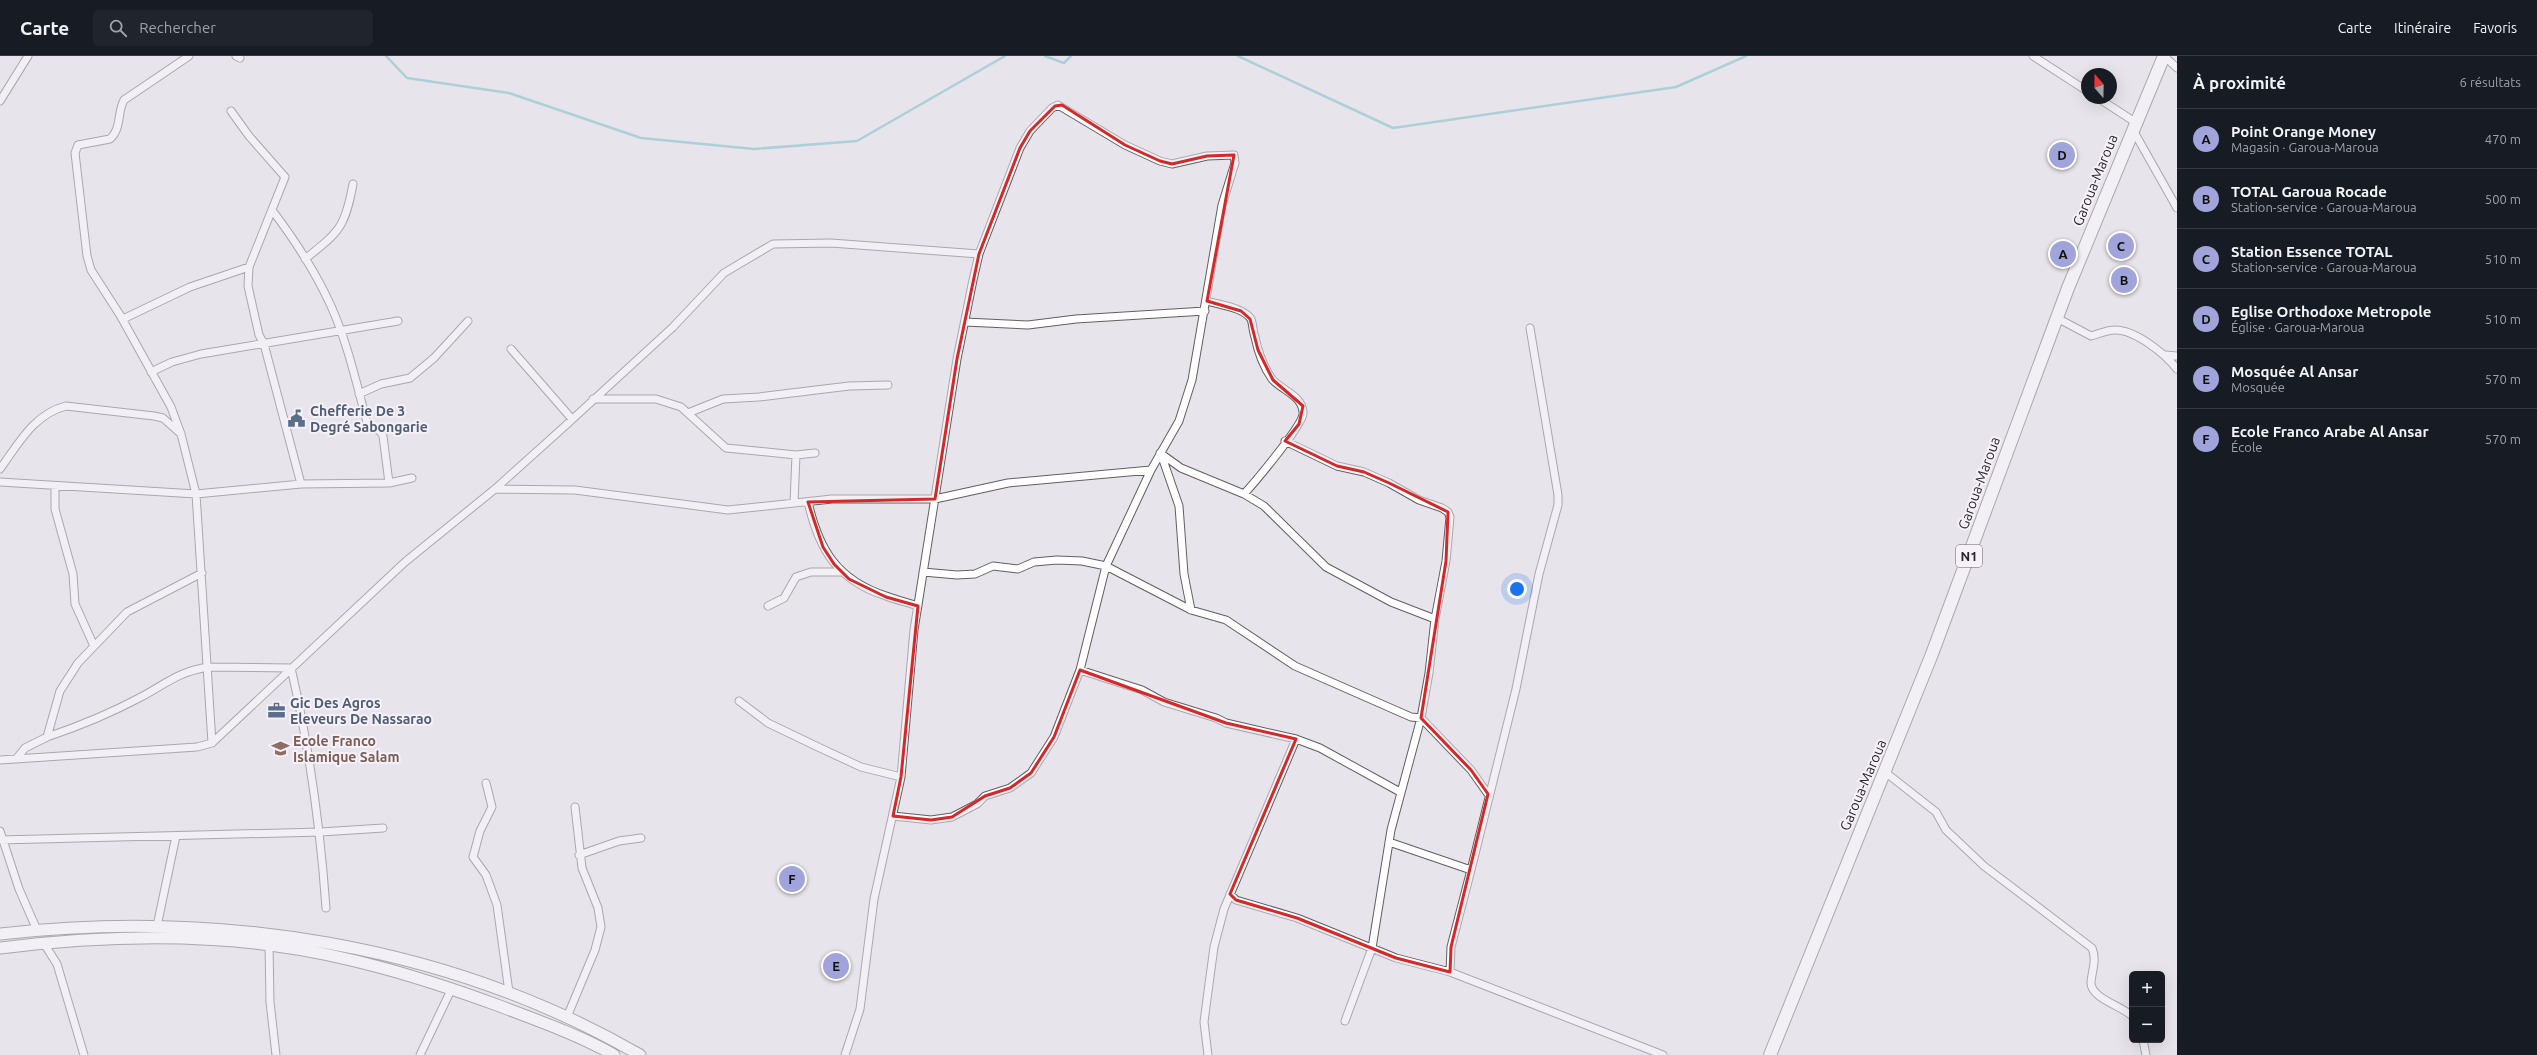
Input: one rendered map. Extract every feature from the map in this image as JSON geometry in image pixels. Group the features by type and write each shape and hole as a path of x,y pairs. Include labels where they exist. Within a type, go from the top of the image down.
{"highway":[{"name":"Garoua-Maroua","path":"1770,1055 1932,654 2057,318 2133,125 2164,56"}],"main road":[{"path":"0,934 94,926 157,926 269,934 348,946 431,967 509,992 598,1030 640,1055"},
{"path":"0,948 44,942 105,938 172,938 269,945 374,965 452,988 538,1020 595,1044 614,1055"}],"street":[{"path":"0,101 28,56"},
{"path":"189,56 124,100 121,105 118,127 110,139 78,145 75,149 87,256 91,270 123,319 171,407 182,434 196,494 212,743"},
{"path":"2033,56 2081,87"},
{"path":"2164,56 2177,68"},
{"path":"2106,104 2133,125 2177,208"},
{"path":"848,1054 860,1009 874,899 901,777 918,606 965,322 979,254 1020,148 1030,131 1052,108 1062,105 1125,145 1160,161 1172,164 1207,156 1230,154 1234,156 1235,163 1222,205 1192,380 1179,421 1160,453 1106,566 1080,670 1054,737 1031,773 1010,788 985,796 977,804 952,817 931,820 893,816"},
{"path":"231,111 249,136 284,174 283,182 249,267 248,286 259,335 264,344 300,484"},
{"path":"305,259 334,236 347,214 353,184"},
{"path":"272,210 305,259 331,306 340,331 368,426 380,430 383,436 389,482"},
{"path":"0,760 197,747 212,743 250,710 291,668 405,562 495,489 673,327 724,273 772,244 831,243 979,254"},
{"path":"123,319 190,287 249,267"},
{"path":"1206,301 1241,311 1250,319 1258,350 1273,380 1292,394 1303,406 1303,415 1299,424 1285,441 1263,474 1244,494"},
{"path":"965,322 1028,325 1076,319 1205,311"},
{"path":"2057,318 2090,336 2115,330 2125,332 2166,355 2177,369"},
{"path":"151,372 172,362 201,354 398,321"},
{"path":"359,394 381,384 410,378 434,358 468,321"},
{"path":"1450,972 1451,947 1471,870 1488,794 1516,690 1539,574 1558,505 1558,496 1530,328"},
{"path":"511,348 572,419"},
{"path":"2166,355 2177,356"},
{"path":"688,413 723,399 759,397 849,386 888,385"},
{"path":"593,399 656,399 681,406 726,448 796,455 815,453"},
{"path":"0,469 33,424 55,409 66,406 162,418 182,434"},
{"path":"162,418 171,407"},
{"path":"1285,441 1337,466 1364,472 1389,483 1419,500 1448,512 1450,517 1446,561 1434,619 1429,673 1421,718 1400,792 1389,842 1372,948 1345,1021"},
{"path":"1160,453 1181,468 1244,494 1264,506 1326,567 1391,602 1434,619"},
{"path":"1160,453 1179,506 1184,574 1191,610"},
{"path":"794,503 796,455"},
{"path":"495,489 575,490 728,510 832,500 935,499 1008,483 1152,470"},
{"path":"0,482 196,494 300,484 389,482 412,478"},
{"path":"55,486 55,509 73,574 75,604 94,646"},
{"path":"808,502 813,524 823,547 849,579 886,597 918,606"},
{"path":"923,572 957,575 975,574 993,566 1018,569 1034,562 1056,560 1082,561 1106,566 1191,610 1226,620 1295,666 1411,716 1421,718 1471,770 1488,794"},
{"path":"768,606 784,598 796,577 811,572 842,572"},
{"path":"47,737 60,691 78,663 94,646 127,612 202,573"},
{"path":"17,758 25,748 47,737 92,722 141,697 174,676 208,667 291,668"},
{"path":"291,668 307,737 320,832 326,908"},
{"path":"1080,670 1136,688 1164,702 1216,718 1226,723 1296,739 1320,748 1400,792"},
{"path":"739,701 768,723 818,747 861,767 901,777"},
{"path":"1208,1055 1204,1022 1214,947 1230,894 1246,862 1296,739"},
{"path":"1885,772 1936,812 1946,830 1984,866 2092,948 2094,955 2091,982 2093,988 2099,996 2126,1009 2129,1012"},
{"path":"486,783 492,807 480,831 473,857 486,875 497,905 509,992"},
{"path":"567,1017 595,950 601,927 598,908 580,855 580,843 575,807"},
{"path":"2,840 320,832 383,828"},
{"path":"0,831 19,889 37,930"},
{"path":"157,926 176,836"},
{"path":"580,855 619,842 641,838"},
{"path":"1389,842 1471,870"},
{"path":"1230,894 1236,900 1297,918 1396,958 1450,972 1663,1055"},
{"path":"44,942 57,964 84,1055"},
{"path":"269,945 270,1002 276,1055"},
{"path":"420,1055 452,988"},
{"path":"2144,1043 2146,1055"}],"highlighted area":[{"path":"1062,105 1125,145 1160,161 1172,164 1207,156 1234,155 1207,301 1241,311 1250,319 1258,350 1273,380 1303,406 1299,424 1285,441 1337,466 1364,472 1448,512 1446,561 1421,718 1471,770 1488,794 1451,947 1450,972 1396,958 1297,918 1236,900 1230,894 1296,739 1226,723 1080,670 1054,737 1031,773 1010,788 985,796 952,817 931,820 893,816 901,777 918,606 886,597 849,579 834,564 823,547 808,502 935,499 957,359 979,254 1020,148 1030,131 1055,106"}],"waterway":[{"path":"386,56 407,78 509,93 641,138 754,149 857,141 1005,56"},
{"path":"1045,56 1064,63 1071,56"},
{"path":"1238,56 1393,128 1676,87 1746,56"}],"place":[{"name":"Eglise Orthodoxe Metropole","path":"2062,155"},
{"name":"Station Essence TOTAL","path":"2121,246"},
{"name":"Point Orange Money","path":"2063,254"},
{"name":"TOTAL Garoua Rocade","path":"2124,280"},
{"name":"Chefferie De 3 Degré Sabongarie","path":"297,419"},
{"name":"Gic Des Agros Eleveurs De Nassarao","path":"277,711"},
{"name":"Ecole Franco Islamique Salam","path":"280,749"},
{"name":"Ecole Franco Arabe Al Ansar","path":"792,879"},
{"name":"Mosquée Al Ansar","path":"836,966"}]}
